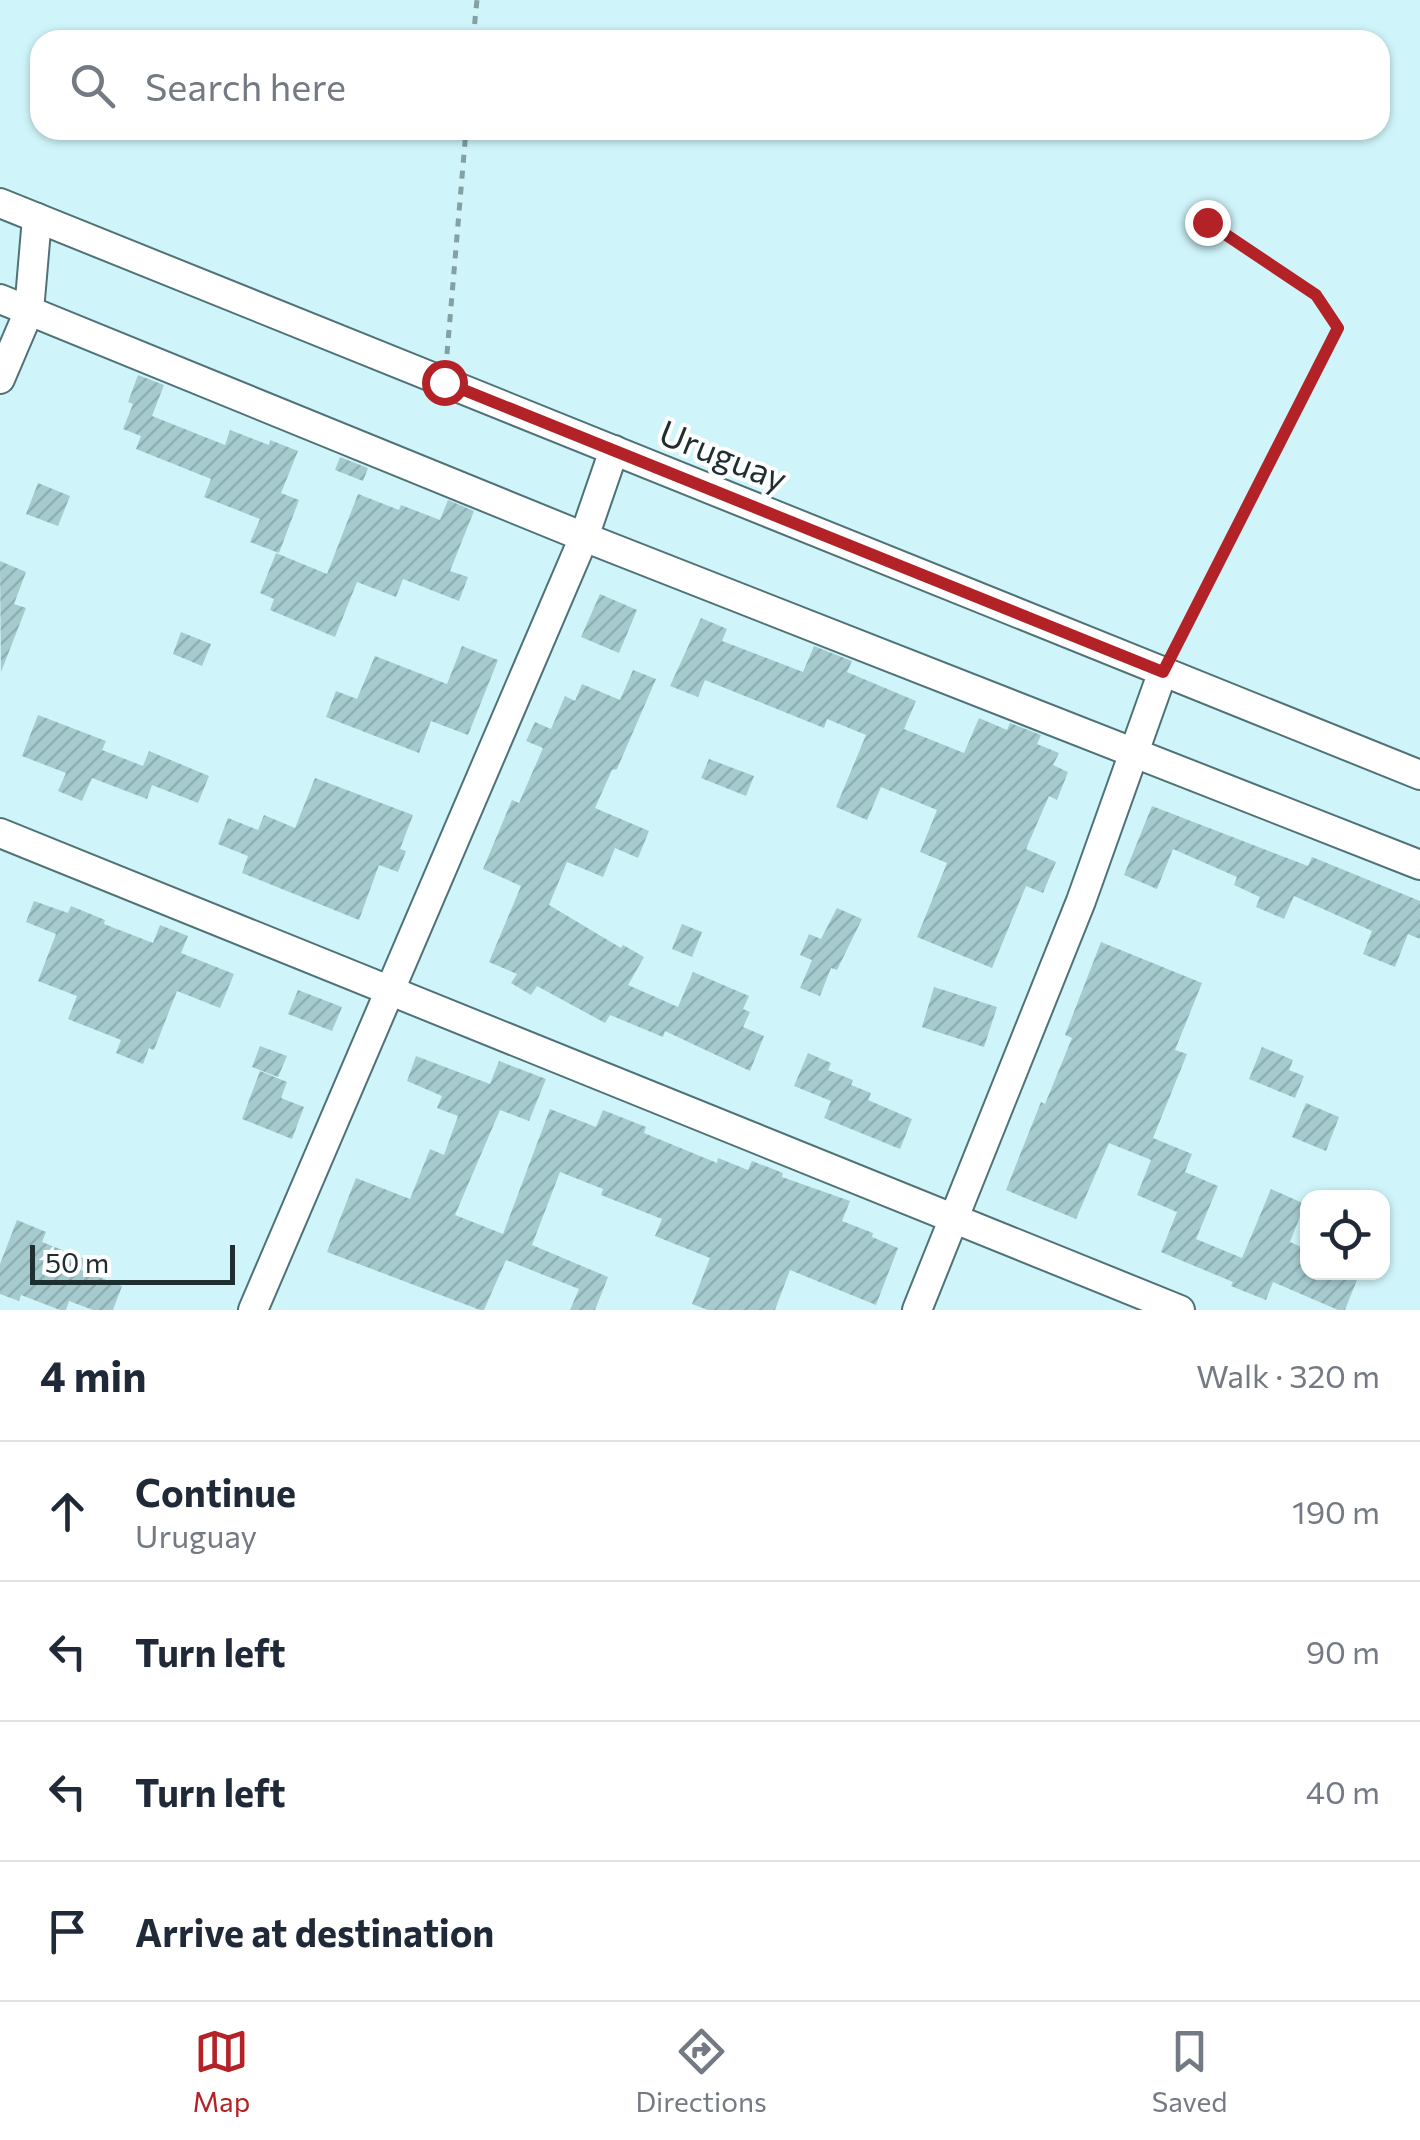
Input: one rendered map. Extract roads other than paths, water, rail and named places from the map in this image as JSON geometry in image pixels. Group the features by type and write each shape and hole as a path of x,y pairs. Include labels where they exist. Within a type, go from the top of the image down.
{"street":[{"name":"Uruguay","path":"0,203 1420,775"},
{"path":"0,379 29,311 37,218"},
{"path":"0,299 584,536 1420,865"},
{"path":"253,1310 584,536 614,450"},
{"path":"917,1310 1081,901 1163,672"},
{"path":"0,833 1180,1310"}]}
